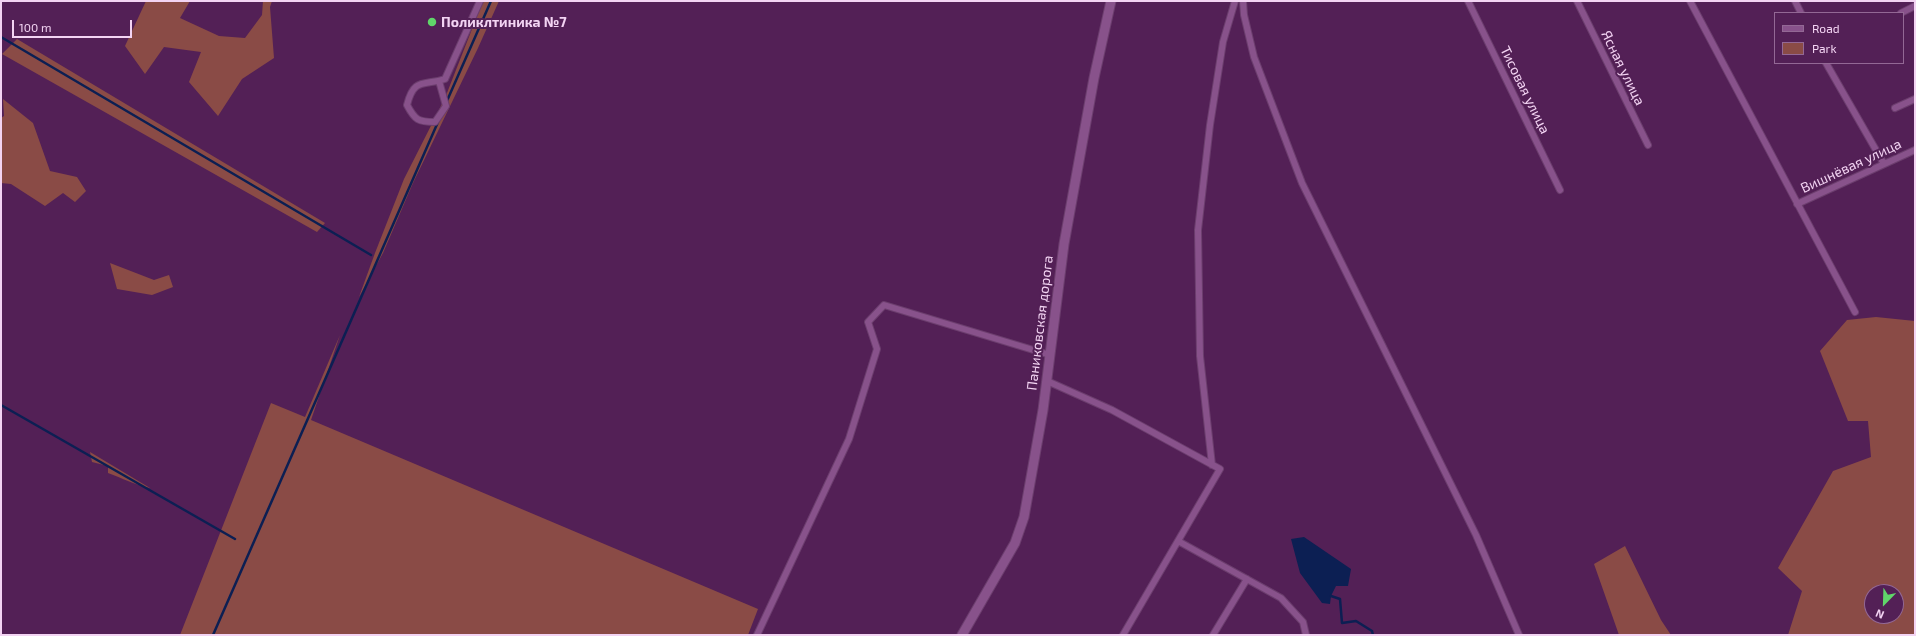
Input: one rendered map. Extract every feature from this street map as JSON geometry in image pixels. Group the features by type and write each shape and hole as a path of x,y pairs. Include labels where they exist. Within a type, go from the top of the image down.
{"street":[{"path":"438,81 446,106 442,114 435,122 424,122 413,117 407,105 410,93 420,84 446,79 480,1"},
{"name":"Паниковская дорога","path":"962,635 1021,529 1047,381 1066,237 1094,78 1111,1"},
{"path":"1212,465 1200,356 1198,230 1210,125 1224,42 1235,1"},
{"path":"1243,1 1244,15 1254,57 1302,183 1476,536 1519,635"},
{"name":"Тисовая улица","path":"1468,1 1560,190"},
{"name":"Ясная улица","path":"1577,1 1648,145"},
{"path":"1690,1 1855,312"},
{"path":"1795,1 1800,12"},
{"path":"1903,12 1915,6"},
{"path":"1827,64 1884,164"},
{"path":"1895,108 1915,99"},
{"name":"Вишнёвая улица","path":"1797,204 1915,150"},
{"path":"757,635 849,439 877,349 868,322 884,305 1050,355"},
{"path":"1047,381 1112,410 1220,469 1123,635"},
{"path":"1178,541 1281,598 1303,622 1306,635"},
{"path":"1214,635 1247,579"}],"green space":[{"path":"146,1 190,1 180,18 219,36 245,38 262,15 263,1 272,1 270,7 274,58 242,79 218,116 189,82 201,52 164,47 145,74 125,46"},
{"path":"483,1 499,1 413,183 383,253 359,297 404,179 445,98"},
{"path":"17,39 325,223 317,232 2,54"},
{"path":"3,99 33,123 50,171 77,177 86,191 75,202 63,193 45,206 11,184 1,183 1,118 4,116"},
{"path":"110,263 154,280 169,275 173,287 152,295 117,289"},
{"path":"1876,317 1915,321 1915,635 1788,635 1802,591 1778,568 1833,471 1871,457 1868,421 1848,421 1820,351 1847,320"},
{"path":"340,335 311,420 758,609 748,635 180,635 271,403 305,417"},
{"path":"90,452 150,488 108,473 108,466 92,462"},
{"path":"1625,546 1661,620 1671,635 1619,635 1594,564"}],"water":[{"path":"1304,537 1351,569 1348,586 1336,586 1331,596 1330,604 1322,603 1300,573 1291,539"}],"waterway":[{"path":"446,103 491,1"},
{"path":"1,37 371,255"},
{"path":"213,635 438,122"},
{"path":"1,405 235,539"},
{"path":"1331,596 1340,599 1342,623 1356,621 1372,631 1373,635"}],"place":[{"name":"Поликлтиника №7","path":"432,22"}]}
